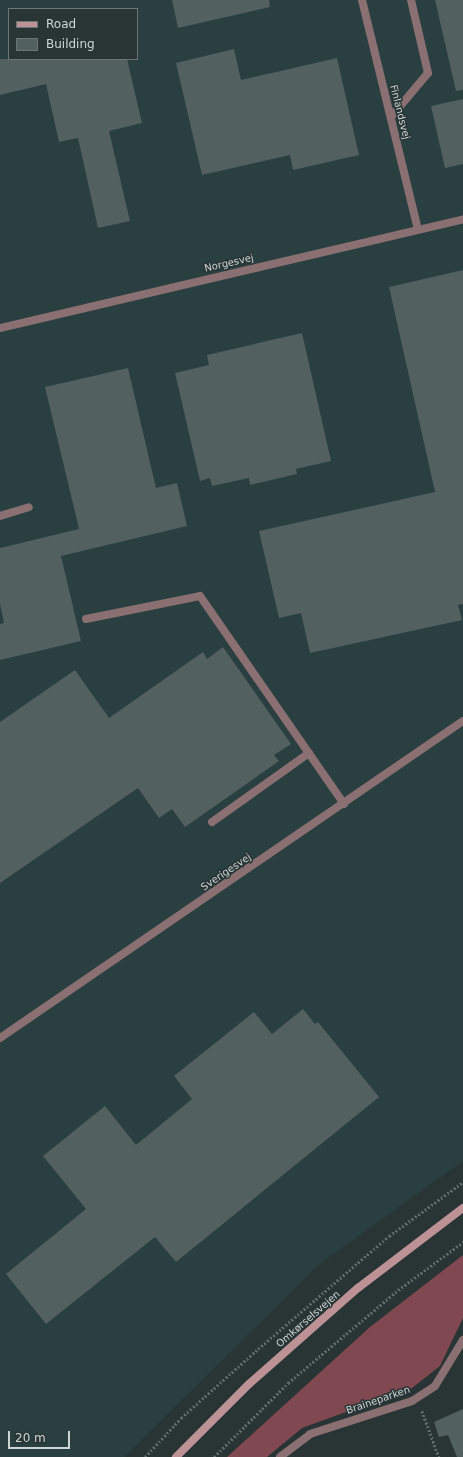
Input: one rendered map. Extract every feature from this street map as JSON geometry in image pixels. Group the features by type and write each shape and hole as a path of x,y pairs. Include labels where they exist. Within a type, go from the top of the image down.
{"main road":[{"name":"Omkørselsvejen","path":"176,1457 249,1384 358,1288 463,1208"}],"street":[{"name":"Finlandsvej","path":"362,0 418,229"},
{"path":"391,117 428,73 411,0"},
{"name":"Norgesvej","path":"0,328 463,219"},
{"path":"0,516 29,507"},
{"path":"86,619 200,596 344,804"},
{"name":"Sverigesvej","path":"0,1038 344,804 463,721"},
{"path":"212,822 309,753"},
{"name":"Braineparken","path":"280,1457 310,1434 412,1400 435,1386 463,1340"}],"path":[{"path":"145,1457 181,1418 264,1344 389,1236 463,1182"},
{"path":"214,1457 288,1383 398,1290 463,1242"},
{"path":"412,1400 424,1413 439,1457"}],"shaded area":[{"path":"0,0 463,0 463,1161 317,1266 125,1457 0,1457"},
{"path":"463,1255 463,1318 440,1366 412,1388 302,1428 267,1457 227,1457 370,1327"}],"building":[{"path":"172,0 269,0 270,7 178,28"},
{"path":"435,0 463,0 463,90 456,91"},
{"path":"234,49 241,80 337,58 359,155 293,170 290,155 202,175 176,63"},
{"path":"0,59 127,60 142,123 109,131 130,221 98,228 78,138 59,142 46,84 0,95"},
{"path":"463,99 463,164 445,168 431,106"},
{"path":"463,270 463,604 458,605 462,620 310,653 301,613 279,618 259,531 435,492 389,287"},
{"path":"302,333 331,461 296,469 297,474 250,485 249,478 212,486 210,478 200,481 175,373 209,365 207,355"},
{"path":"128,368 156,488 177,483 187,526 61,556 81,641 0,660 0,624 4,623 0,604 0,548 79,529 45,387"},
{"path":"223,647 291,744 274,755 279,761 185,827 172,809 159,818 138,788 0,883 0,722 75,670 109,718 203,652 207,659"},
{"path":"303,1009 315,1024 318,1022 379,1097 176,1262 155,1237 46,1324 6,1274 86,1209 43,1156 105,1106 136,1145 192,1099 174,1076 254,1012 272,1034"},
{"path":"463,1409 463,1457 457,1457 448,1435 439,1437 434,1422"}]}
